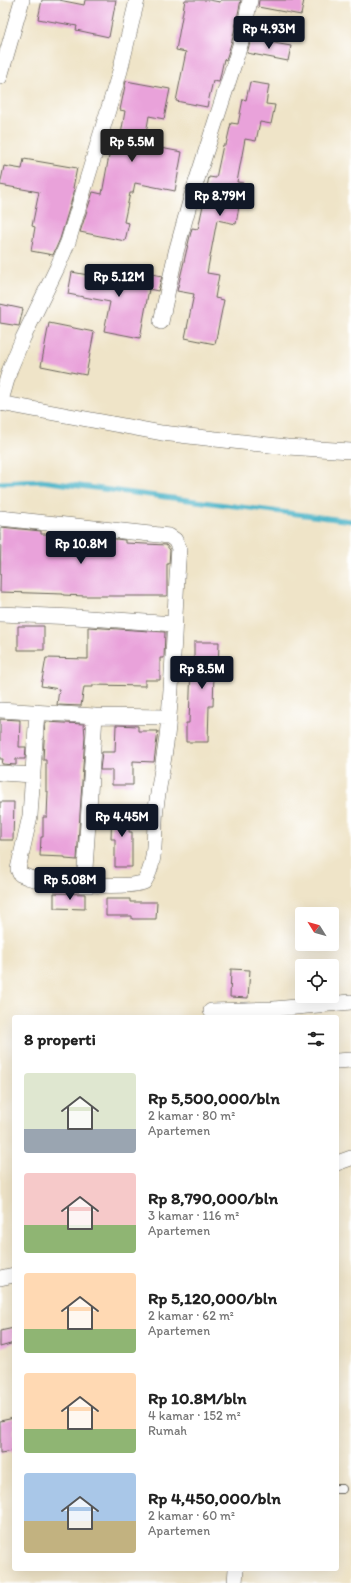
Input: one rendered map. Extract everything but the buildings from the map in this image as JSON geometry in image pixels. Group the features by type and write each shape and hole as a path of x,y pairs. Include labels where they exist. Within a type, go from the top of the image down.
{"street":[{"path":"0,77 22,0"},
{"path":"137,0 120,71 68,242 17,350 0,403 162,432 225,440 351,451"},
{"path":"161,322 176,252 191,198 242,39 250,0"},
{"path":"0,518 169,536 173,538 179,548 173,658 164,761 156,809 153,852 147,878 144,882 138,884 84,884 37,880 20,874 18,869 30,816 37,712"},
{"path":"0,614 76,617 174,624"},
{"path":"0,710 95,716 168,717"},
{"path":"84,884 95,716"},
{"path":"0,772 33,775"},
{"path":"211,1011 274,1009 351,1002"},
{"path":"339,1061 351,1060"},
{"path":"339,1162 351,1158"},
{"path":"0,1278 12,1275"},
{"path":"235,1583 236,1571"}],"waterway":[{"path":"0,483 41,481 351,521"}]}
